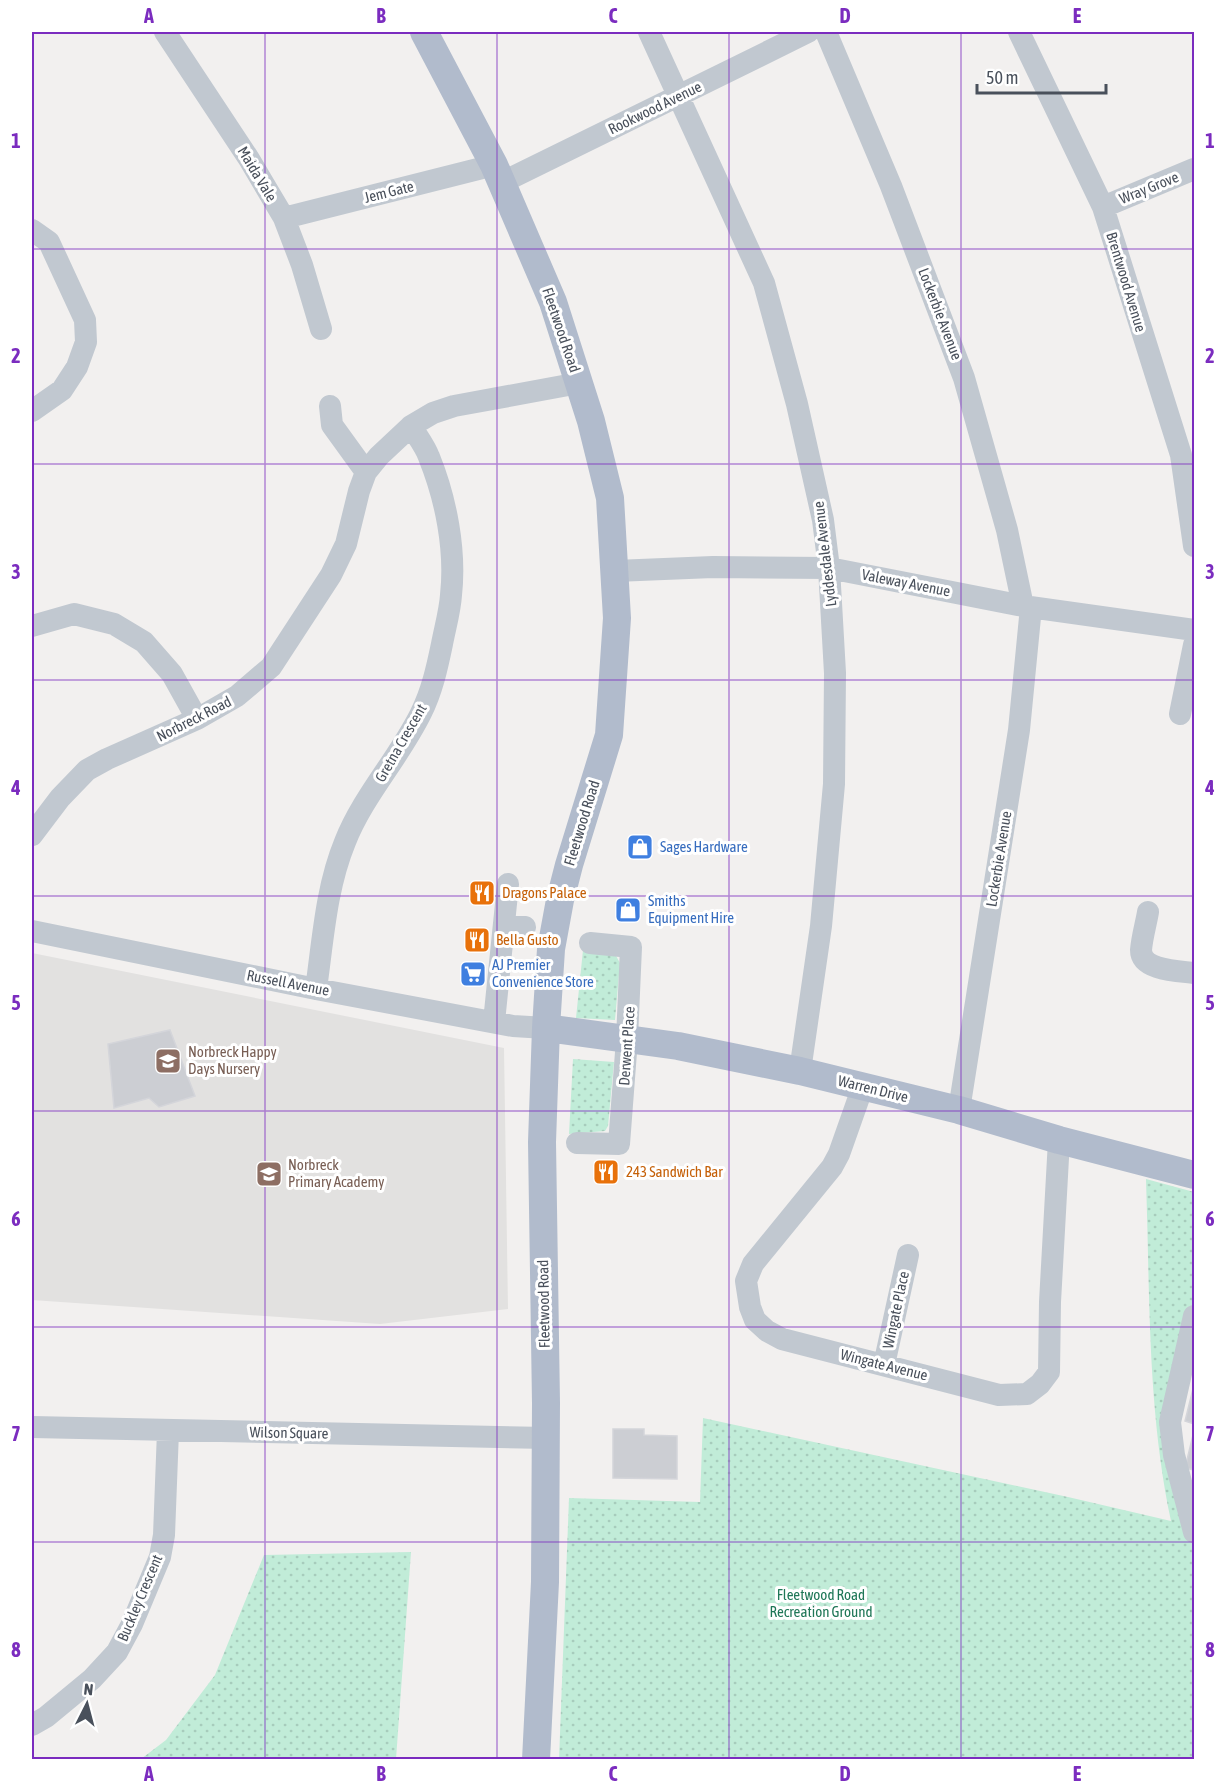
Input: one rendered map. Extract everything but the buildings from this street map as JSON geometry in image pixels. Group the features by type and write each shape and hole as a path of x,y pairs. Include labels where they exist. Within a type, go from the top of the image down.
{"main road":[{"name":"Fleetwood Road","path":"424,32 498,174 554,302 591,421 610,498 615,571 617,618 609,735 569,865 551,949 542,1153 547,1438 545,1582 536,1760"},
{"name":"Warren Drive","path":"546,1029 704,1051 800,1071 959,1110 1059,1140 1194,1174"}],"street":[{"name":"Maida Vale","path":"165,32 249,159 284,218 302,265 321,329"},
{"name":"Lyddesdale Avenue","path":"649,32 764,283 797,404 824,520 835,673 834,784 821,926 800,1071"},
{"name":"Rookwood Avenue","path":"498,174 679,97 808,32"},
{"name":"Lockerbie Avenue","path":"826,32 886,175 964,378 1027,606 1019,730 959,1110"},
{"name":"Brentwood Avenue","path":"1019,32 1102,207 1187,453 1194,546"},
{"name":"Wray Grove","path":"1102,207 1194,170"},
{"name":"Jem Gate","path":"284,218 498,174"},
{"path":"32,230 49,242 86,320 86,342 77,367 63,390 32,411"},
{"name":"Norbreck Road","path":"32,835 60,798 87,770 197,719 237,696 271,667 331,575 346,544 366,472 379,456 411,426 433,413 454,406 579,383"},
{"path":"330,406 332,424 366,472"},
{"name":"Gretna Crescent","path":"316,989 336,868 344,843 379,780 402,747 422,712 435,677 451,596 450,545 443,499 429,455 411,426"},
{"name":"Valeway Avenue","path":"615,571 713,567 829,568 1027,606 1194,630"},
{"path":"32,626 74,614 114,624 144,642 172,674 197,719"},
{"path":"1180,714 1194,645"},
{"path":"494,1022 515,926 508,884"},
{"path":"1148,912 1142,955 1156,968 1194,974"},
{"name":"Russell Avenue","path":"32,931 316,989 494,1022 546,1029"},
{"name":"Derwent Place","path":"577,1143 619,1144 627,1039 631,947 590,943"},
{"name":"Wingate Avenue","path":"863,1086 839,1154 832,1167 753,1264 746,1281 750,1307 755,1320 767,1331 782,1339 999,1395 1026,1394 1040,1384 1048,1372 1059,1140"},
{"name":"Wingate Place","path":"884,1365 908,1255"},
{"path":"1194,1316 1188,1370 1170,1422 1174,1455 1194,1532"},
{"name":"Wilson Square","path":"32,1427 547,1438"},
{"name":"Buckley Crescent","path":"32,1725 46,1717 93,1679 117,1652 132,1624 160,1557 164,1535 168,1431"}],"shaded area":[{"name":"Norbreck Primary Academy","path":"32,953 504,1048 508,1309 380,1324 32,1300"}],"green space":[{"path":"583,950 615,954 620,963 615,1020 576,1018"},
{"path":"573,1059 614,1062 608,1126 605,1131 569,1134"},
{"name":"Fleetwood Road Recreation Ground","path":"1146,1179 1194,1192 1194,1315 1170,1422 1194,1532 1194,1759 559,1760 569,1498 700,1502 703,1418 1171,1521 1163,1479 1154,1393 1149,1308"},
{"path":"411,1552 396,1759 141,1759 166,1740 215,1675 264,1555"}],"place":[{"name":"Sages Hardware","path":"640,847"},
{"name":"Dragons Palace","path":"482,893"},
{"name":"Smiths Equipment Hire","path":"628,910"},
{"name":"Bella Gusto","path":"477,940"},
{"name":"AJ Premier Convenience Store","path":"473,974"},
{"name":"Norbreck Happy Days Nursery","path":"168,1061"},
{"name":"243 Sandwich Bar","path":"606,1172"},
{"name":"Norbreck Primary Academy","path":"269,1174"}]}
